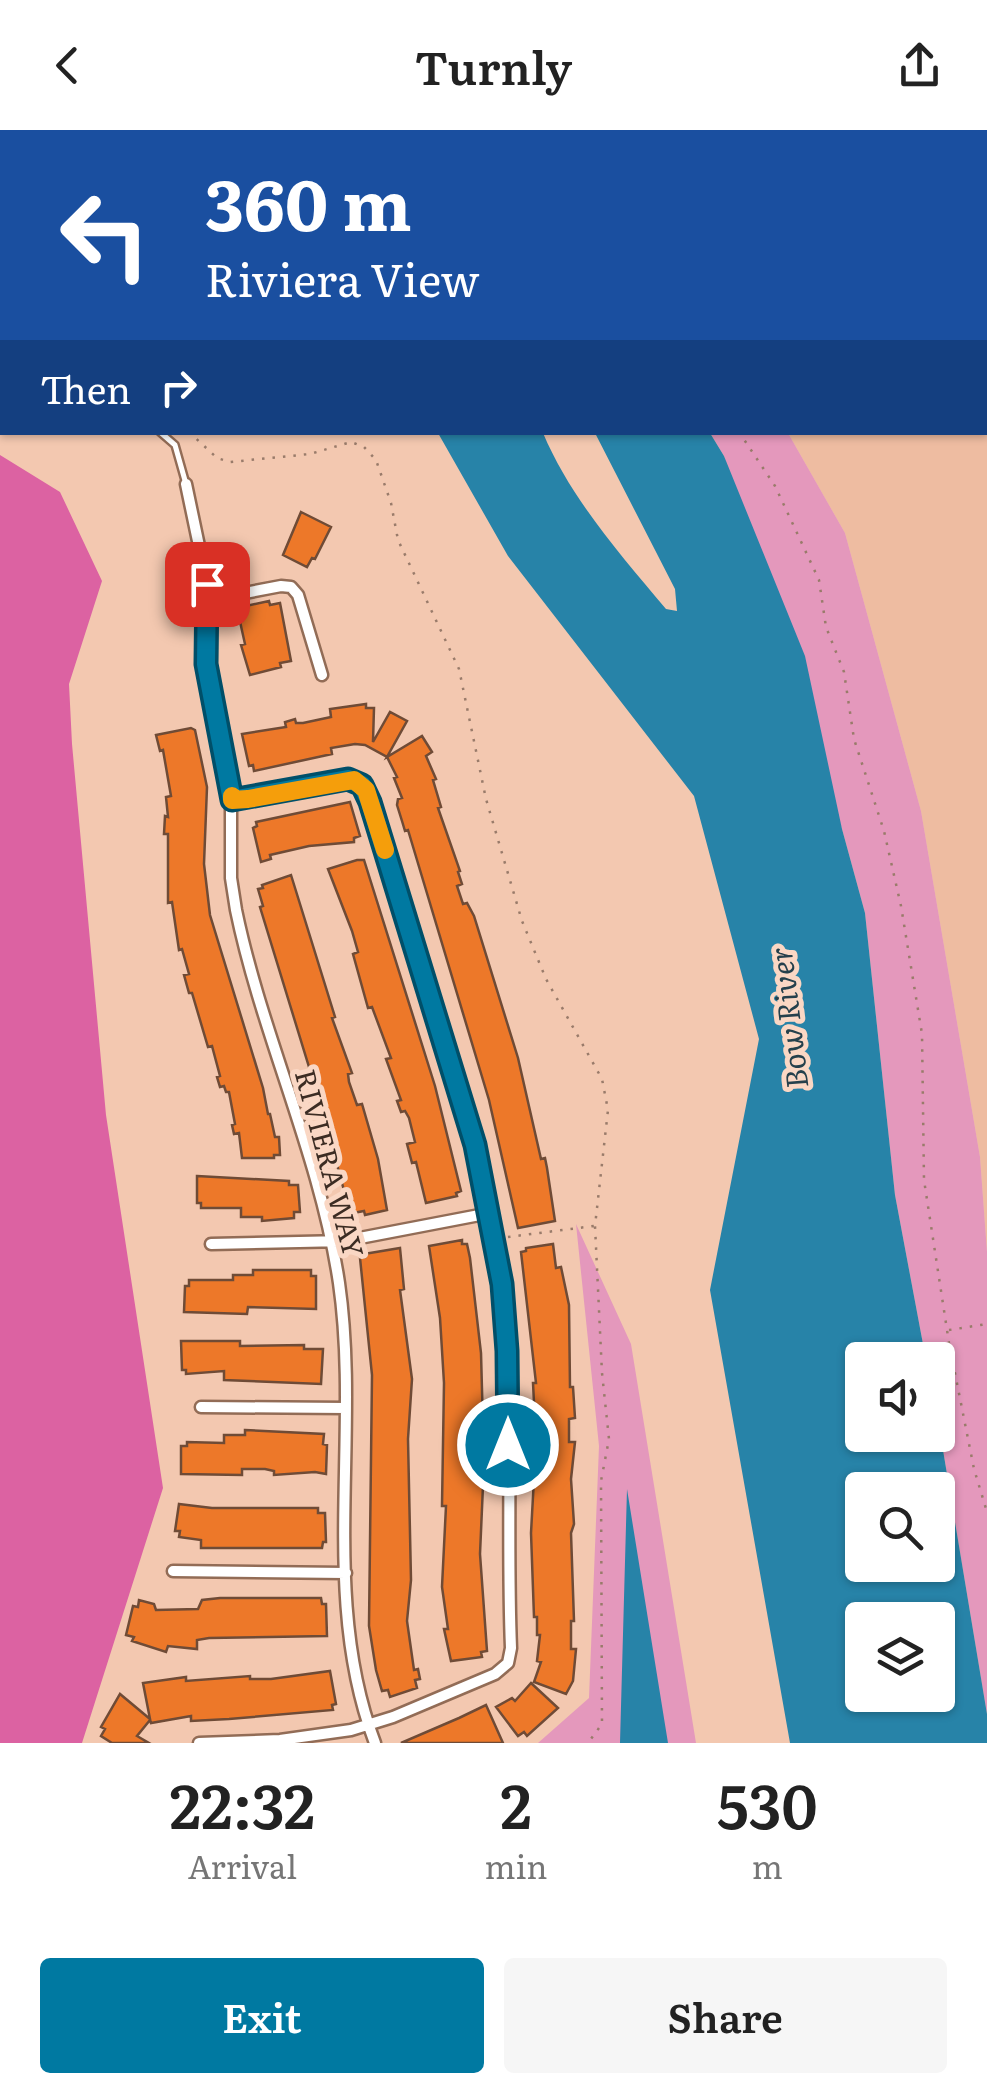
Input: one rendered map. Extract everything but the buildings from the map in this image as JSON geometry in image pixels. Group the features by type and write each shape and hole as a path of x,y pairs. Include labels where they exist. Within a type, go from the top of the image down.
{"street":[{"name":"RIVIERA WAY","path":"186,484 208,600 206,664 232,800 231,878 241,935 314,1172 332,1242 344,1320 346,1573 352,1665 375,1743"},
{"path":"208,600 292,587 298,595 322,675"},
{"path":"199,1743 298,1738 368,1726 495,1674 510,1656 508,1367 502,1284 463,1100 366,790 348,779 232,800"},
{"path":"211,1244 332,1242 490,1213"},
{"path":"202,1407 346,1408"},
{"path":"173,1571 346,1573"}],"lane":[{"path":"164,435 175,444 186,484"}],"path":[{"path":"193,435 217,458 230,462 310,454 351,442 364,447 376,460 392,504 398,540 458,670 486,798 522,921 546,979 602,1079 608,1110 595,1226 609,1440 601,1481 602,1724 588,1743"},
{"path":"741,435 775,486 820,580 826,627 844,672 854,739 895,878 922,1034 923,1168 948,1331 974,1469 987,1512"},
{"path":"506,1238 595,1226"},
{"path":"948,1331 987,1324"}],"shaded area":[{"path":"711,435 789,435 845,533 921,811 980,1157 987,1252 987,1714 955,1522 955,1472 947,1472 943,1452 955,1452 955,1342 923,1342 895,1195 865,913 724,456"},
{"path":"789,435 987,435 987,1252 980,1157 921,811 845,533"},
{"path":"0,455 60,492 102,581 69,684 72,744 106,1115 163,1488 82,1743 0,1743"},
{"path":"576,1224 631,1344 696,1743 538,1743 589,1698 599,1446"}],"water":[{"name":"Bow River","path":"439,435 544,435 568,481 598,525 666,609 677,611 675,589 596,435 711,435 724,456 805,656 842,829 865,913 895,1195 923,1342 845,1342 845,1452 943,1452 947,1472 845,1472 845,1582 955,1582 955,1522 987,1714 987,1743 790,1743 710,1290 759,1039 694,796 508,556"},
{"path":"627,1489 668,1743 620,1743"}],"slow traffic":[{"path":"232,796 232,800 248,799 354,780 366,790 385,850"}],"route":[{"path":"207,584 206,664 232,800 348,779 366,790 475,1145 502,1284 508,1445"}]}
